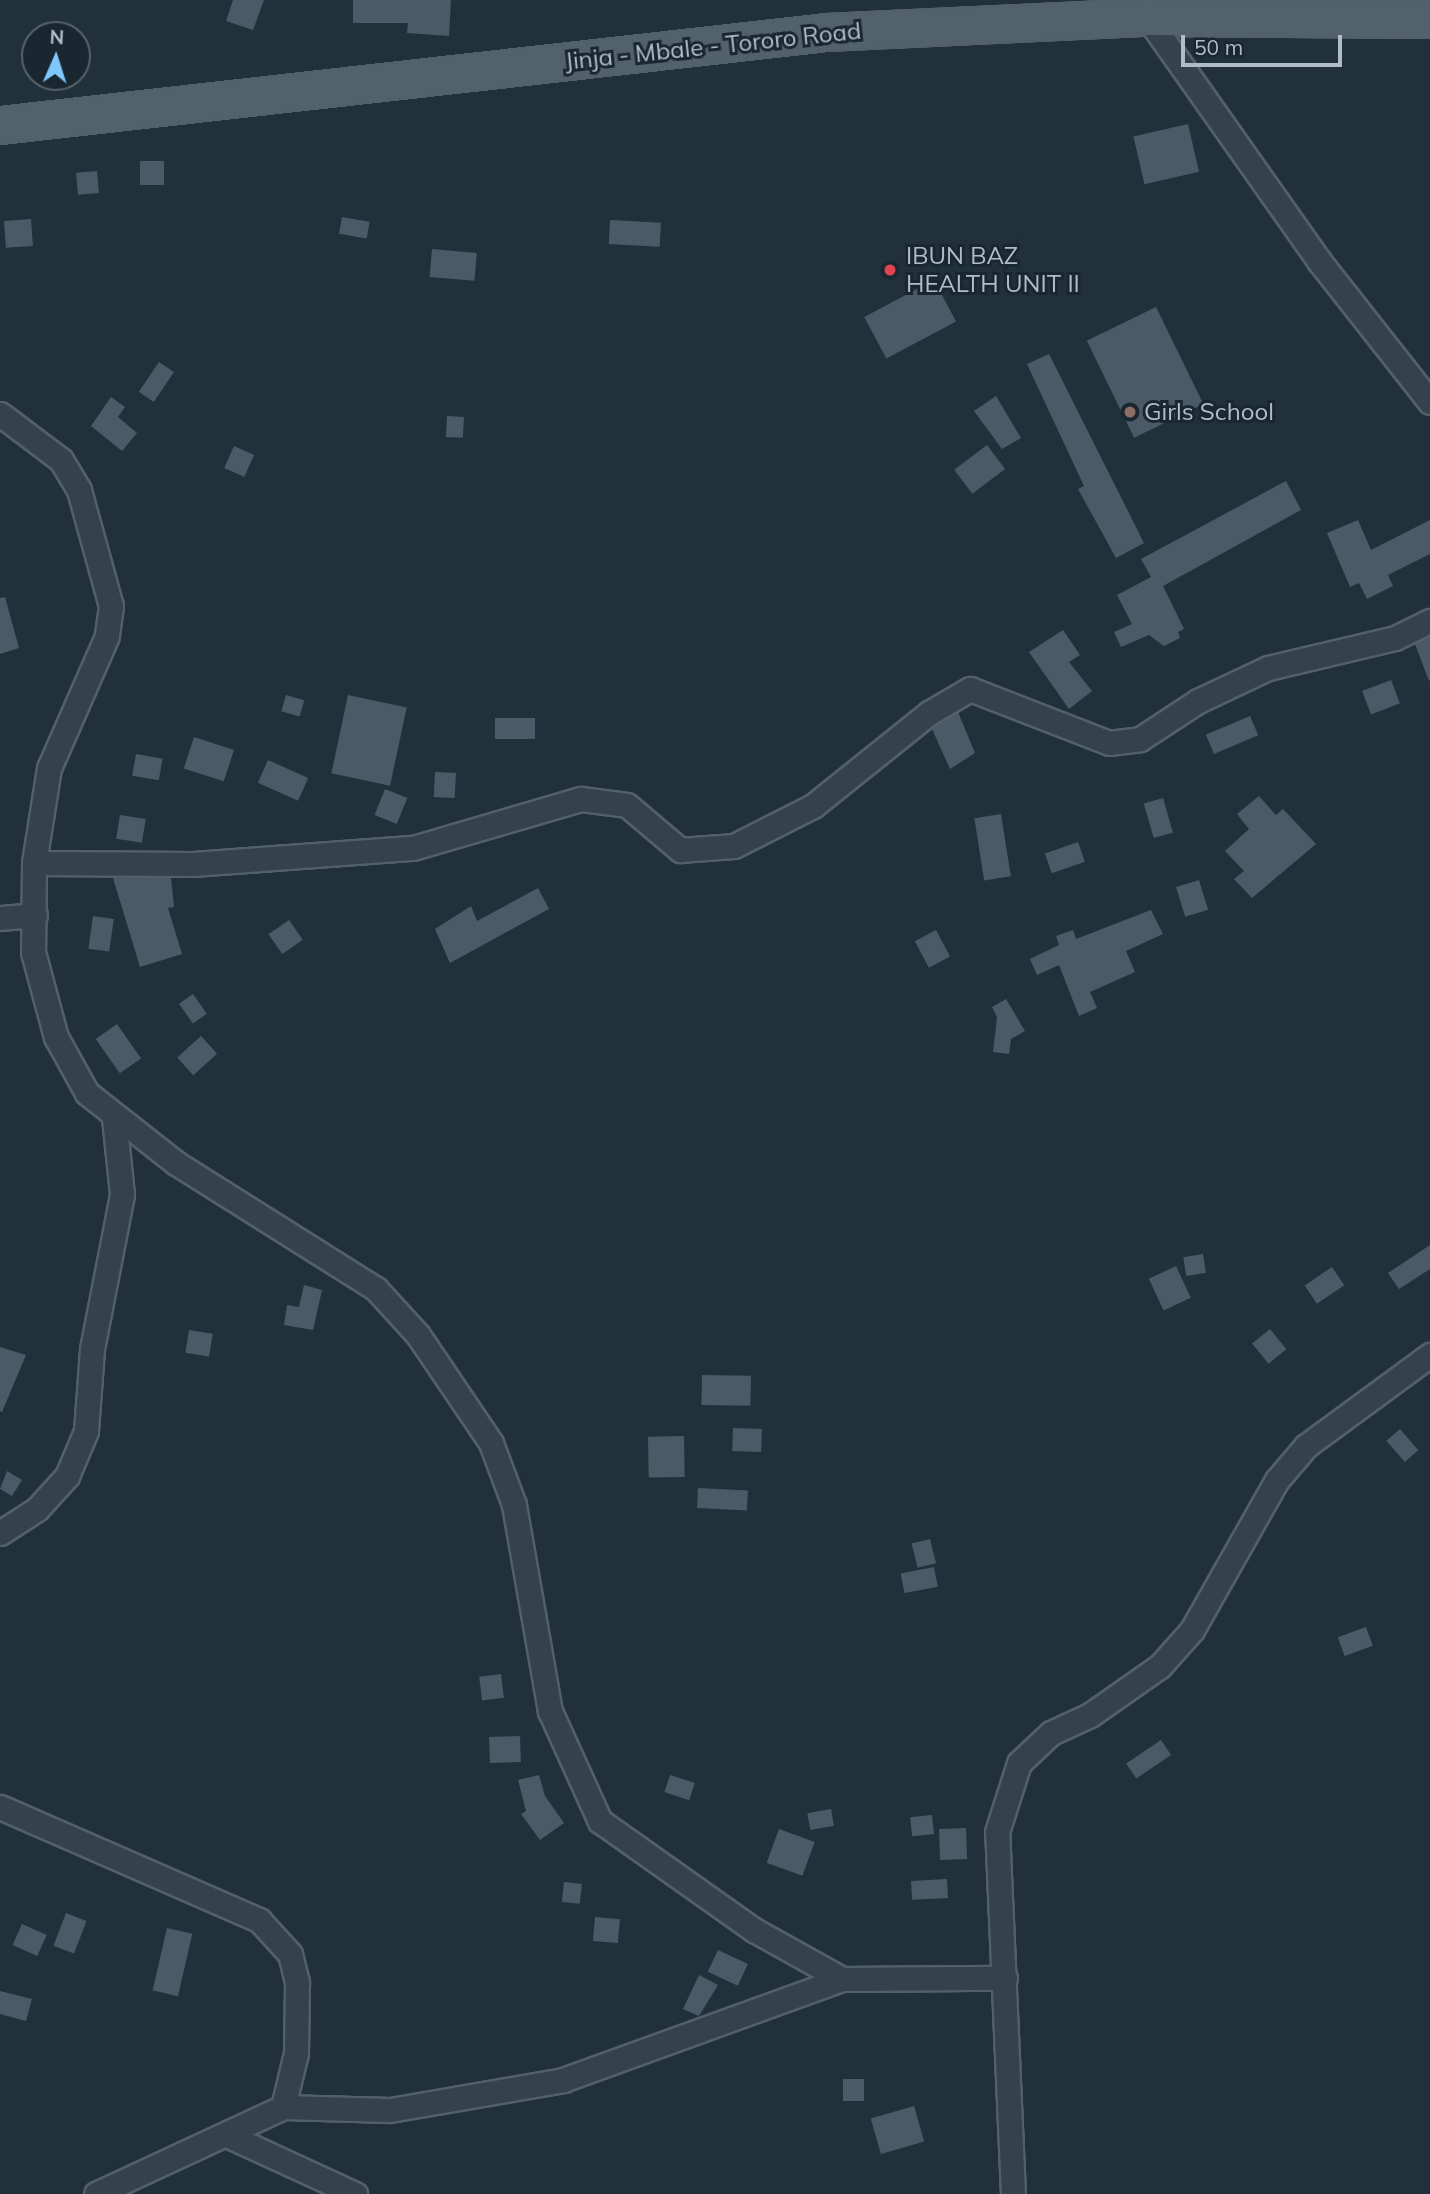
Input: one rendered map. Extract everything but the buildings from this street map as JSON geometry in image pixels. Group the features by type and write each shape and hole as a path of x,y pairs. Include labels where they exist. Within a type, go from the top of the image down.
{"main road":[{"name":"Jinja - Mbale - Tororo Road","path":"0,125 826,32 1147,17 1430,19"}],"street":[{"path":"1147,17 1319,261 1430,402"},
{"path":"0,414 61,460 79,490 111,606 107,636 49,768 34,863 33,952 56,1037 87,1093 114,1118 376,1289 418,1335 491,1443 514,1505 550,1711 600,1821 754,1930 842,1979"},
{"path":"34,863 193,864 413,848 581,799 627,805 680,850 734,846 813,806 929,713 970,689 1109,743 1129,740 1268,668 1382,641 1430,621"},
{"path":"0,918 35,915"},
{"path":"0,1533 37,1509 67,1476 86,1431 92,1349 122,1194 114,1118"},
{"path":"1013,2194 997,1832 1019,1763 1051,1733 1090,1715 1160,1666 1192,1630 1277,1480 1306,1446 1430,1355"},
{"path":"0,1807 259,1920 290,1954 297,1983 296,2053 283,2107"},
{"path":"96,2194 229,2136 283,2107 390,2110 564,2080 842,1979 1005,1978"},
{"path":"229,2136 355,2194"}],"place":[{"name":"IBUN BAZ HEALTH UNIT II","path":"890,270"},
{"name":"Girls School","path":"1130,412"}]}
